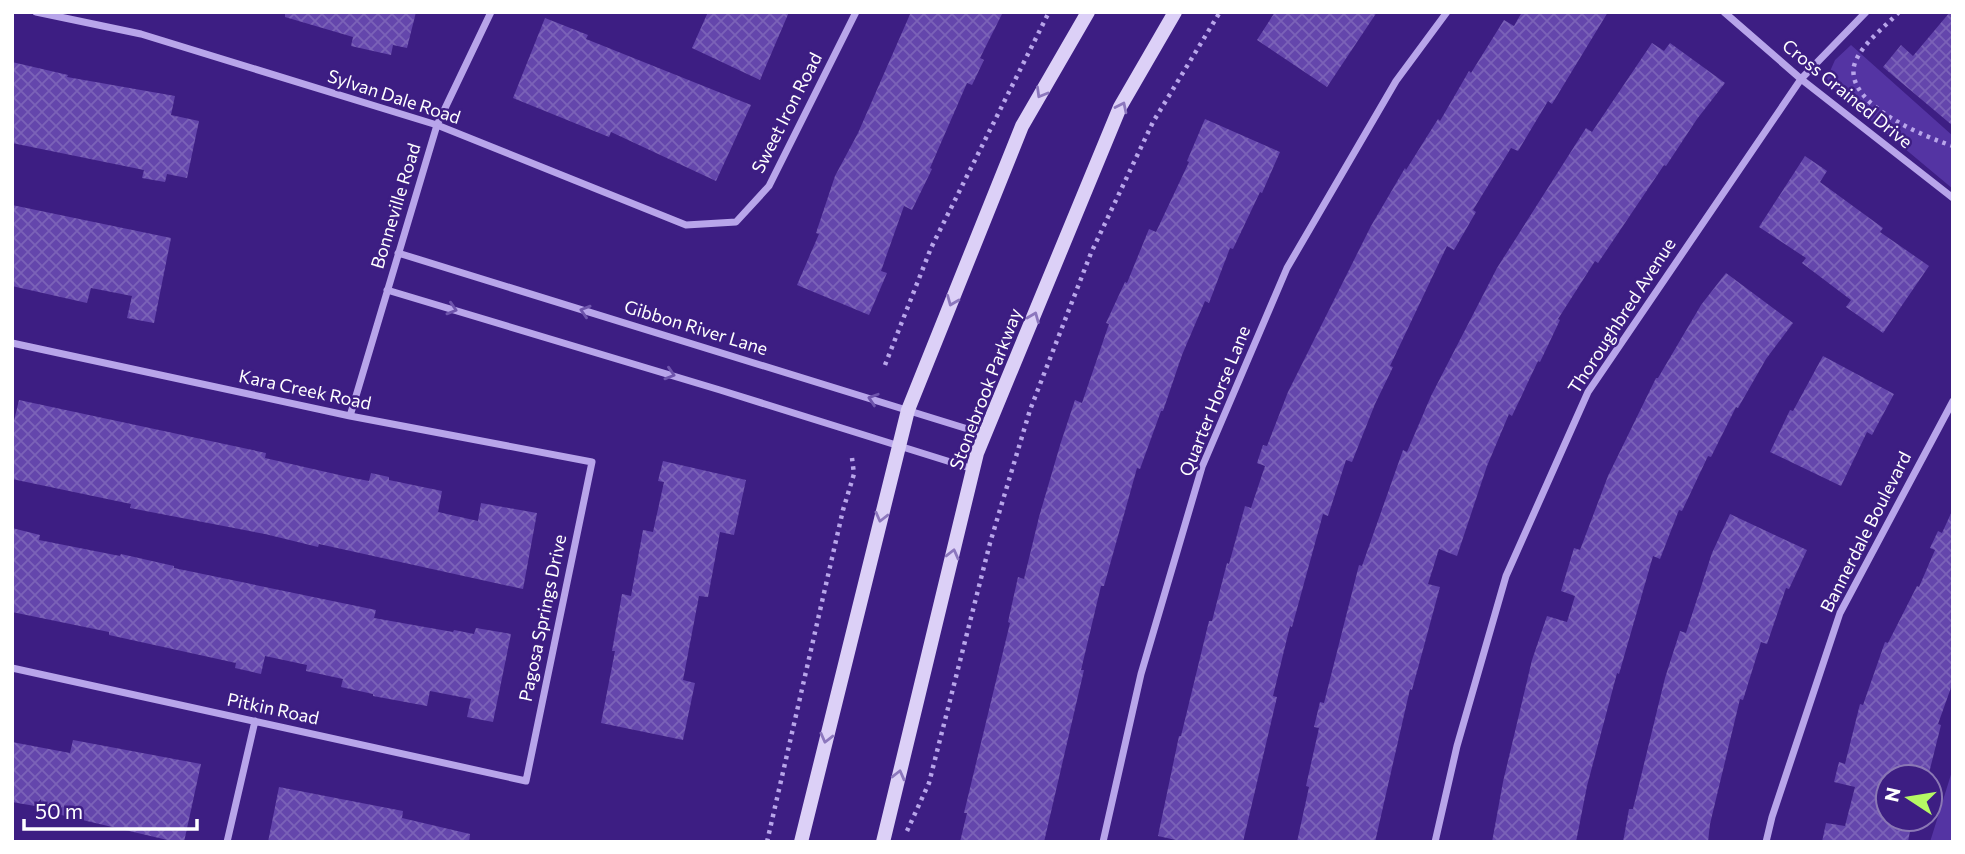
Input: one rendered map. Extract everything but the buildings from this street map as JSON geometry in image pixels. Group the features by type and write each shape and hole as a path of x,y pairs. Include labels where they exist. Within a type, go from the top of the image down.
{"main road":[{"path":"801,842 908,410 1022,126 1088,12"},
{"name":"Stonebrook Parkway","path":"883,842 973,469 985,434 1120,107 1175,12"}],"street":[{"name":"Sylvan Dale Road","path":"36,12 141,34 437,125 686,225 736,222"},
{"name":"Bonneville Road","path":"350,416 437,125 491,12"},
{"name":"Sweet Iron Road","path":"736,222 769,186 856,12"},
{"name":"Quarter Horse Lane","path":"1103,842 1142,674 1202,467 1287,268 1396,81 1447,12"},
{"name":"Cross Grained Drive","path":"1724,12 1801,79 1953,198"},
{"name":"Thoroughbred Avenue","path":"1435,842 1457,746 1506,576 1588,391 1801,79 1866,12"},
{"name":"Gibbon River Lane","path":"398,253 985,434"},
{"path":"387,290 973,469"},
{"name":"Kara Creek Road","path":"12,343 350,416 592,462"},
{"name":"Bannerdale Boulevard","path":"1766,842 1840,613 1953,401"},
{"name":"Pagosa Springs Drive","path":"526,781 592,462"},
{"name":"Pitkin Road","path":"12,668 526,781"},
{"path":"227,842 255,721"}],"path":[{"path":"885,365 931,248 1049,12"},
{"path":"904,842 929,783 990,543 1030,410 1091,253 1153,122 1220,12"},
{"path":"1899,12 1864,49 1854,65 1856,83 1874,107 1916,132 1953,146"},
{"path":"767,842 843,510 854,474 852,458"}],"shaded area":[{"path":"1851,45 1953,136 1953,189 1831,87 1827,78 1835,60"},
{"path":"1953,768 1953,842 1930,842 1933,833 1944,833 1944,797"}]}
